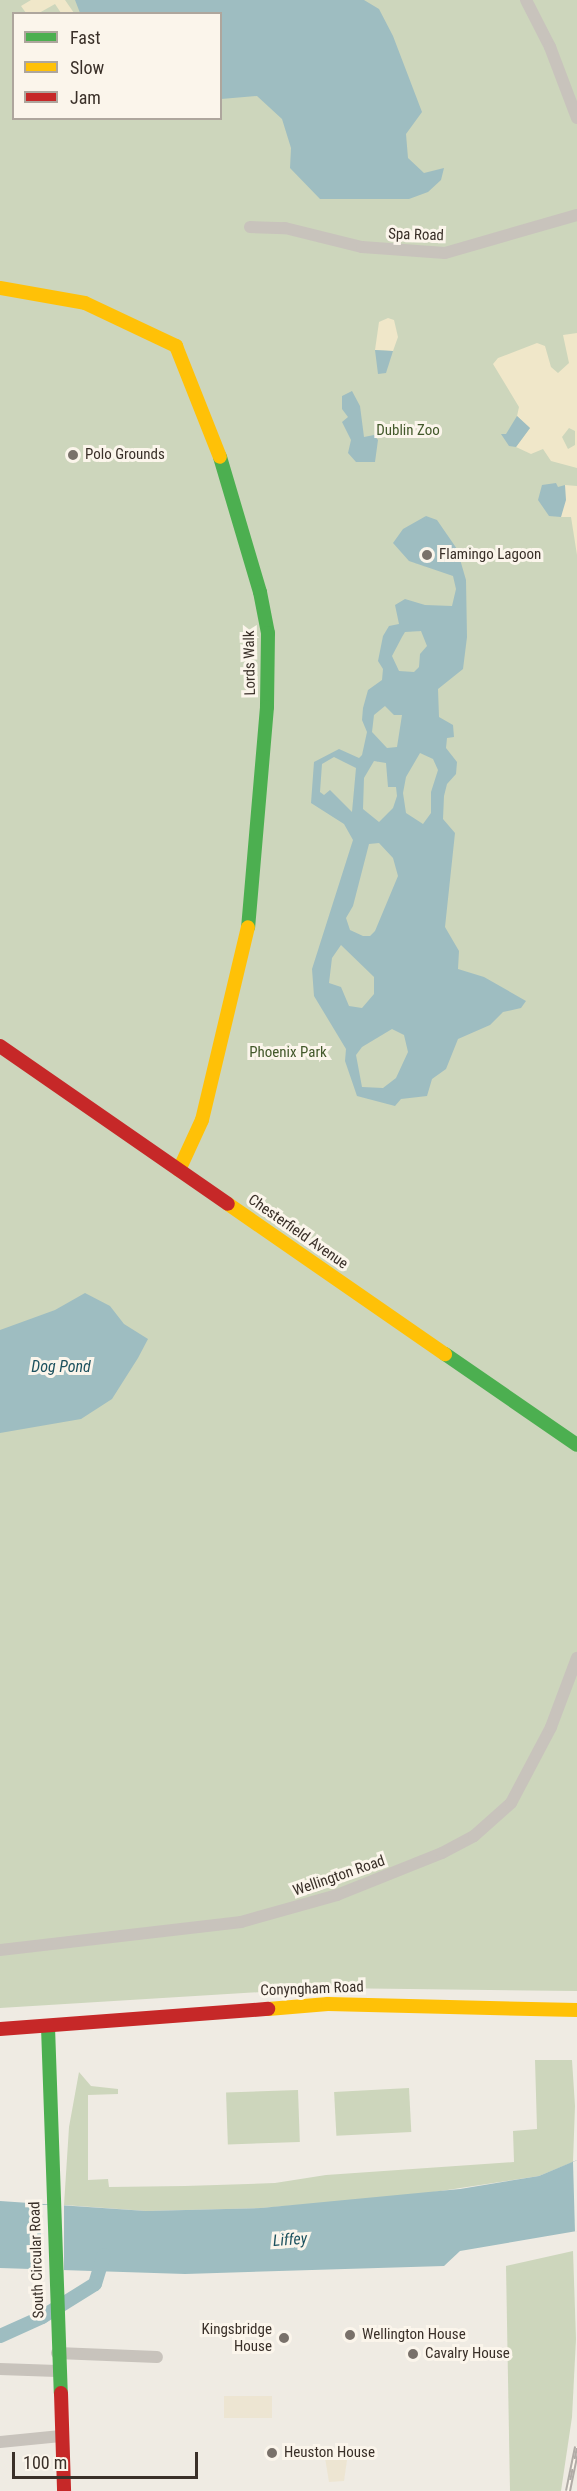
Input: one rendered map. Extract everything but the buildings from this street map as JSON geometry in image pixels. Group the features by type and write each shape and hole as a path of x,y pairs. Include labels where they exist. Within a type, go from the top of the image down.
{"street":[{"path":"526,0 550,47 577,118"},
{"name":"Spa Road","path":"250,227 285,228 362,247 445,253 577,215"},
{"name":"Lords Walk","path":"0,288 85,303 176,346 228,478 260,592 268,633 267,707 253,897 242,959 202,1120 180,1170"},
{"name":"Chesterfield Avenue","path":"0,1046 577,1445"},
{"name":"Wellington Road","path":"0,1950 241,1922 337,1895 442,1853 474,1836 511,1803 551,1727 577,1658"},
{"name":"Conyngham Road","path":"0,2029 307,2005 574,2009"},
{"name":"South Circular Road","path":"48,2027 57,2371 64,2491"},
{"path":"57,2353 157,2357"},
{"path":"0,2369 57,2371"},
{"path":"0,2442 61,2436"}],"green space":[{"name":"Phoenix Park","path":"0,0 577,0 577,1991 327,1988 0,2008"},
{"path":"535,2060 572,2060 575,2106 573,2162 539,2176 401,2197 261,2208 146,2211 64,2205 69,2127 79,2072 91,2086 118,2089 118,2094 88,2095 88,2180 108,2179 109,2187 185,2186 275,2183 326,2175 514,2162 513,2131 537,2129"},
{"path":"409,2088 411,2132 336,2136 334,2092"},
{"path":"298,2090 300,2142 228,2144 226,2093"},
{"path":"573,2251 576,2339 572,2417 561,2491 510,2491 506,2266"}],"sand":[{"path":"31,0 65,0 73,12 60,12 55,4 41,12 25,12 21,6"},
{"path":"388,318 394,320 398,337 393,351 375,350 379,322"},
{"path":"577,333 577,468 551,461 543,449 531,454 516,447 530,428 517,416 519,407 493,364 498,358 537,343 545,346 551,367 558,373 569,363 563,335","holes":["569,428 575,431 575,445 568,449 562,437"]},
{"path":"565,485 577,486 577,555 571,517 561,517"}],"shaded area":[{"path":"224,2396 272,2396 272,2418 224,2418"},
{"path":"325,2458 347,2460 344,2481 329,2482"}],"water":[{"path":"75,0 364,0 379,9 393,36 422,112 406,134 408,158 424,173 444,168 441,180 428,192 409,199 320,199 290,168 291,148 282,119 257,96 222,99 222,12 80,12"},
{"path":"375,350 393,351 386,373 378,374"},
{"path":"352,391 360,406 364,437 374,435 378,440 375,462 356,462 348,453 351,440 342,422 348,417 342,409 342,396"},
{"path":"517,416 530,428 516,447 509,446 501,434 506,434"},
{"path":"556,483 558,487 565,485 566,500 561,517 549,516 538,500 542,485"},
{"path":"426,516 437,520 457,549 466,580 467,637 463,669 438,689 439,717 453,725 454,737 447,738 446,748 457,762 456,774 447,784 444,796 443,819 455,833 445,927 459,951 458,969 484,977 526,1001 521,1008 503,1012 490,1025 458,1039 446,1069 432,1079 427,1096 401,1099 395,1106 357,1096 345,1061 346,1049 314,996 312,969 353,840 344,824 311,803 314,762 339,749 359,758 362,755 367,732 362,720 363,708 368,690 382,680 383,669 378,661 383,636 389,626 399,624 395,605 405,599 425,605 452,606 456,589 453,576 409,561 393,543 403,529","holes":["421,631 427,646 420,654 419,667 414,672 399,671 392,656 405,632","385,706 394,715 402,715 397,747 387,748 372,732 374,715","420,753 433,759 438,770 431,792 431,813 423,824 406,813 403,793 406,777","334,757 356,768 352,812 330,790 324,795 320,792 322,764","374,761 386,763 388,787 396,787 397,796 393,808 379,822 363,809 364,778","379,843 393,858 398,876 375,931 370,936 363,936 350,930 346,918 353,906 369,844","341,945 374,977 374,994 362,1008 349,1006 341,987 329,983 332,958","392,1029 404,1035 408,1052 396,1078 383,1088 362,1087 356,1055 362,1047"]},
{"name":"Dog Pond","path":"85,1293 110,1306 124,1324 148,1339 138,1358 112,1399 81,1419 0,1433 0,1330 55,1310"},
{"name":"Liffey","path":"577,2160 577,2231 460,2251 444,2266 185,2274 0,2268 0,2201 146,2211 261,2208 460,2189 539,2176"}],"pier":[{"path":"577,2160 577,2231 575,2232 573,2162"},
{"path":"41,2205 64,2205 64,2271 41,2271"}],"waterway":[{"path":"0,2336 42,2317 95,2284 104,2255"}],"railway":[{"path":"568,2491 577,2447"}],"traffic: fast":[{"path":"220,457 260,592 268,633 267,707 248,927"},
{"path":"445,1354 577,1445"},
{"path":"48,2027 61,2393"}],"traffic: slow":[{"path":"0,288 85,303 176,346 220,457"},
{"path":"179,1170 202,1120 248,927"},
{"path":"228,1204 445,1354"},
{"path":"268,2009 328,2004 577,2010"}],"traffic: jam":[{"path":"0,1046 228,1204"},
{"path":"0,2029 268,2009"},
{"path":"61,2393 64,2491"}],"place":[{"name":"Polo Grounds","path":"73,455"},
{"name":"Flamingo Lagoon","path":"427,555"},
{"name":"Wellington House","path":"350,2335"},
{"name":"Kingsbridge House","path":"284,2338"},
{"name":"Cavalry House","path":"413,2354"},
{"name":"Heuston House","path":"272,2453"}],"park label":[{"name":"Dublin Zoo","path":"408,431"}]}
